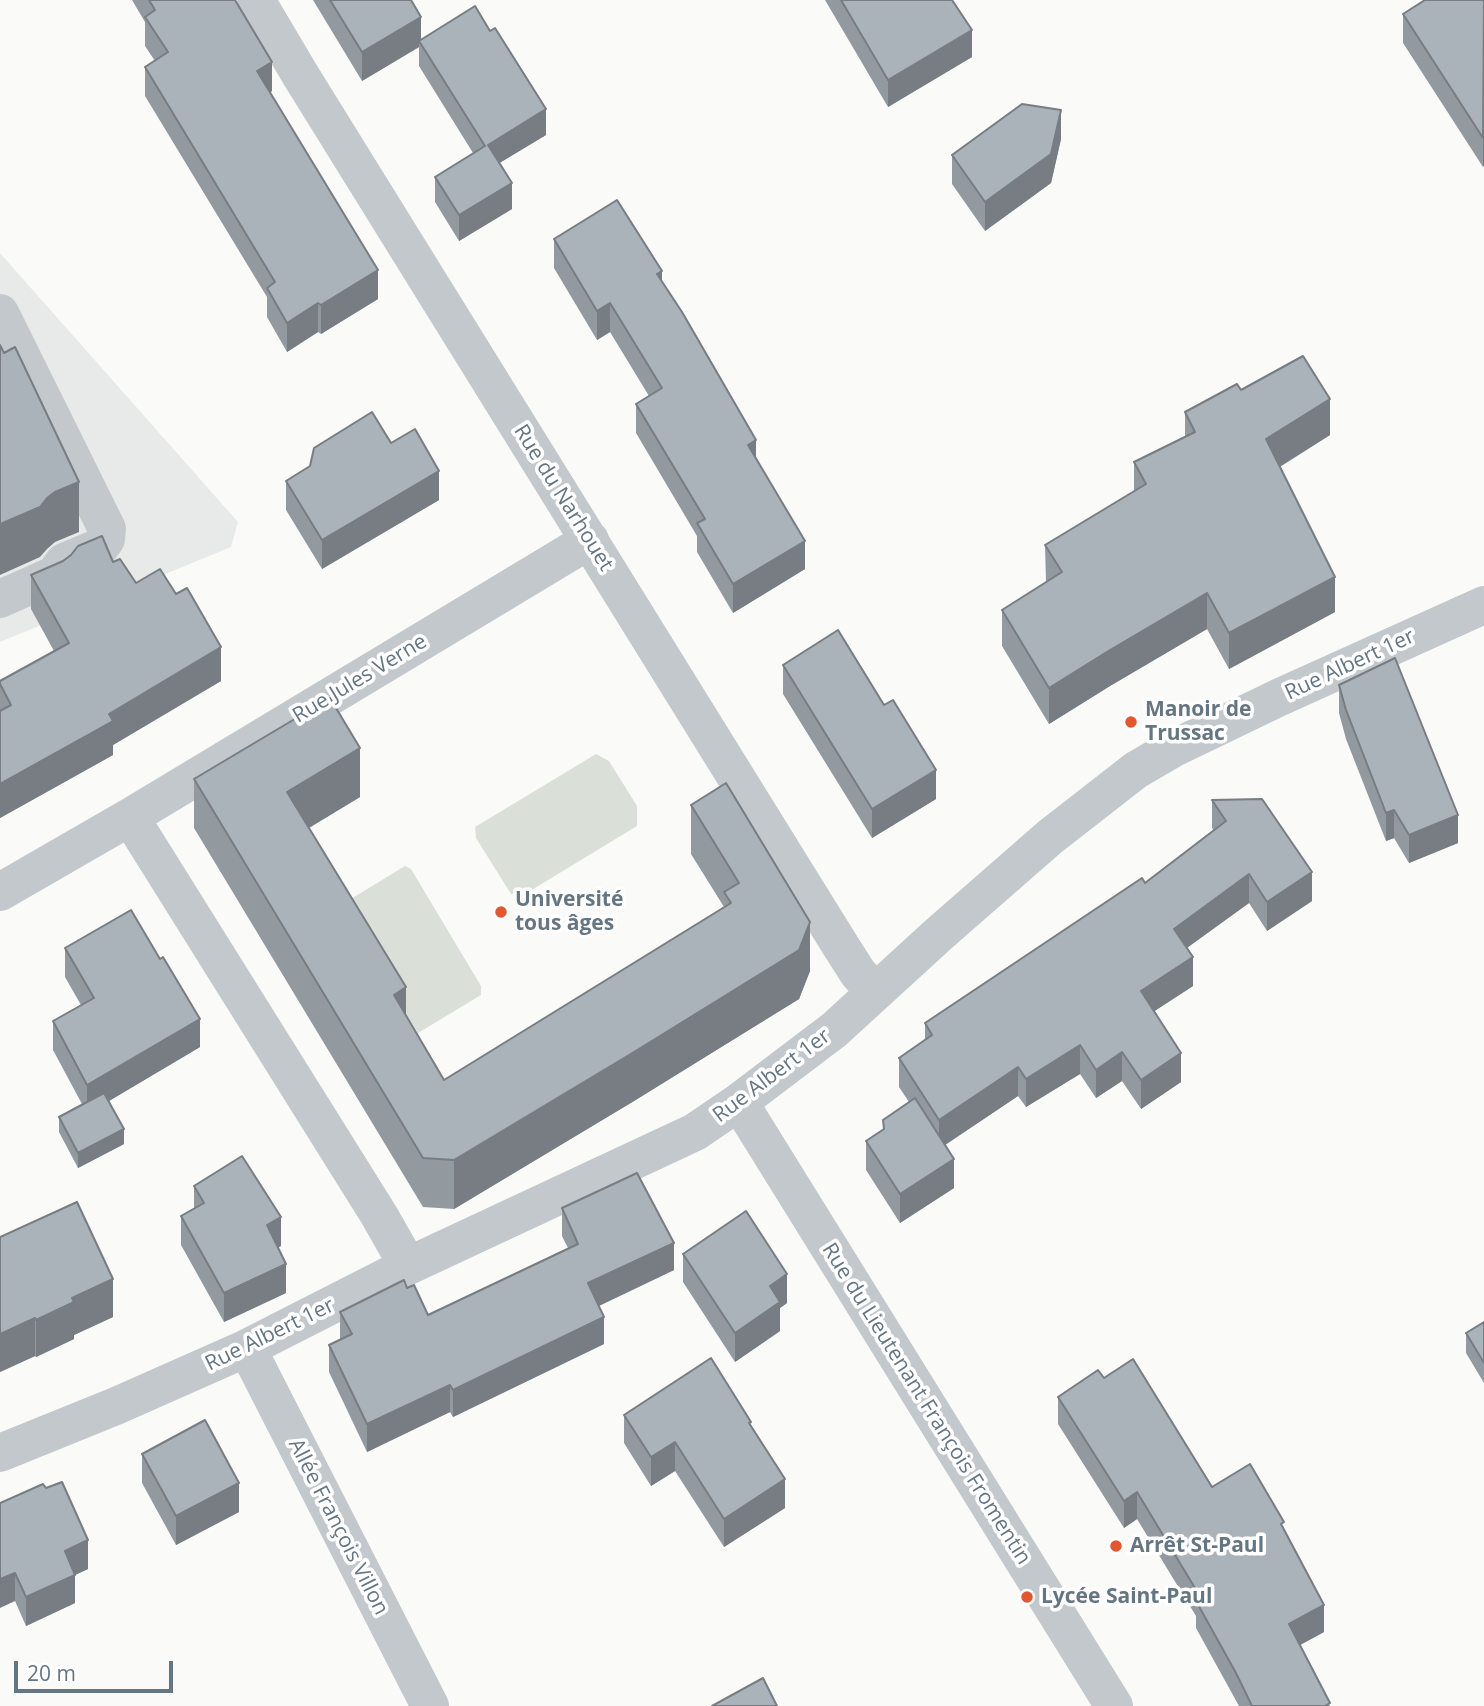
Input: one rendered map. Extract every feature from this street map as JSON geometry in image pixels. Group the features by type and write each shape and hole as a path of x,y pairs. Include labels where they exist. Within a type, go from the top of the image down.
{"street":[{"name":"Rue du Narhouet","path":"256,0 842,948 875,992"},
{"path":"0,313 107,529 106,539 100,547 64,562 54,575 0,599"},
{"name":"Rue Jules Verne","path":"0,892 130,817 590,540"},
{"name":"Rue Albert 1er","path":"0,1452 116,1406 247,1348 408,1266 695,1132 834,1030 1050,837 1136,770 1172,749 1280,697 1484,604"},
{"path":"130,817 391,1234 408,1266"},
{"name":"Rue du Lieutenant François Fromentin","path":"738,1102 1114,1706"},
{"name":"Allée François Villon","path":"247,1348 429,1706"}],"shaded area":[{"path":"0,253 238,522 231,547 0,642"},
{"path":"596,754 609,761 637,806 637,826 525,894 511,894 476,838 475,827"},
{"path":"405,866 411,869 481,986 481,995 418,1033 341,905"}],"building":[{"path":"149,0 235,0 272,62 257,71 378,270 287,323 267,288 275,282 145,67 168,52 145,17 155,10"},
{"path":"330,0 411,0 421,17 362,52"},
{"path":"841,0 952,0 972,30 888,80"},
{"path":"1425,0 1484,0 1483,138 1403,14"},
{"path":"475,6 490,31 495,28 546,109 488,145 512,183 459,215 435,177 485,146 419,41"},
{"path":"1022,104 1061,110 1051,154 985,202 952,155"},
{"path":"617,200 662,271 657,274 756,440 748,445 805,541 733,584 697,523 705,519 636,404 662,388 610,303 597,311 554,239"},
{"path":"0,345 4,353 15,347 79,482 55,492 40,507 0,524"},
{"path":"1303,356 1330,399 1266,439 1335,577 1229,633 1207,593 1049,688 1002,610 1062,572 1045,545 1146,484 1134,462 1195,432 1185,412 1237,384 1241,390"},
{"path":"372,412 391,443 415,429 439,471 322,540 286,481 310,466 314,448"},
{"path":"102,536 113,562 120,559 136,583 160,569 176,594 187,588 221,647 109,714 113,721 0,784 0,711 11,705 0,681 69,643 31,575 63,561 78,546"},
{"path":"838,630 884,705 893,700 936,770 872,809 783,665"},
{"path":"1395,658 1458,815 1409,835 1394,810 1386,813 1339,685"},
{"path":"330,698 360,748 287,792 406,987 394,995 444,1080 731,903 724,892 739,883 691,805 726,783 810,922 799,950 454,1160 423,1158 194,779"},
{"path":"1262,799 1312,872 1267,902 1249,874 1174,929 1193,957 1141,991 1181,1053 1141,1080 1122,1052 1096,1070 1080,1045 1026,1079 1018,1067 939,1120 899,1058 932,1035 925,1023 1142,878 1145,883 1226,821 1212,800"},
{"path":"131,910 200,1019 87,1085 53,1021 94,998 65,948"},
{"path":"104,1093 124,1129 78,1153 59,1117"},
{"path":"915,1098 954,1159 900,1194 866,1141 884,1129 883,1120"},
{"path":"242,1156 281,1217 267,1225 286,1264 224,1293 181,1216 204,1203 194,1186"},
{"path":"637,1173 674,1243 588,1283 604,1317 453,1390 450,1385 367,1424 329,1345 352,1334 340,1312 404,1280 407,1288 414,1285 428,1315 578,1244 562,1208"},
{"path":"77,1202 113,1279 72,1298 74,1302 0,1334 0,1237"},
{"path":"746,1211 787,1274 770,1286 780,1302 735,1333 683,1254"},
{"path":"1484,1322 1484,1363 1466,1333"},
{"path":"711,1358 785,1479 724,1519 675,1442 651,1457 624,1415"},
{"path":"1133,1359 1212,1487 1250,1464 1284,1522 1281,1524 1324,1605 1289,1624 1330,1703 1325,1706 1252,1706 1196,1601 1201,1598 1137,1492 1124,1501 1058,1397 1098,1370 1104,1378"},
{"path":"205,1420 239,1483 176,1516 142,1454"},
{"path":"62,1482 88,1540 65,1551 75,1575 26,1597 15,1573 0,1579 0,1503 43,1484 46,1488"},
{"path":"763,1678 777,1706 712,1706"}],"place":[{"name":"Manoir de Trussac","path":"1131,722"},
{"name":"Université tous âges","path":"501,912"},
{"name":"Arrêt St-Paul","path":"1116,1546"},
{"name":"Lycée Saint-Paul","path":"1027,1597"}]}
